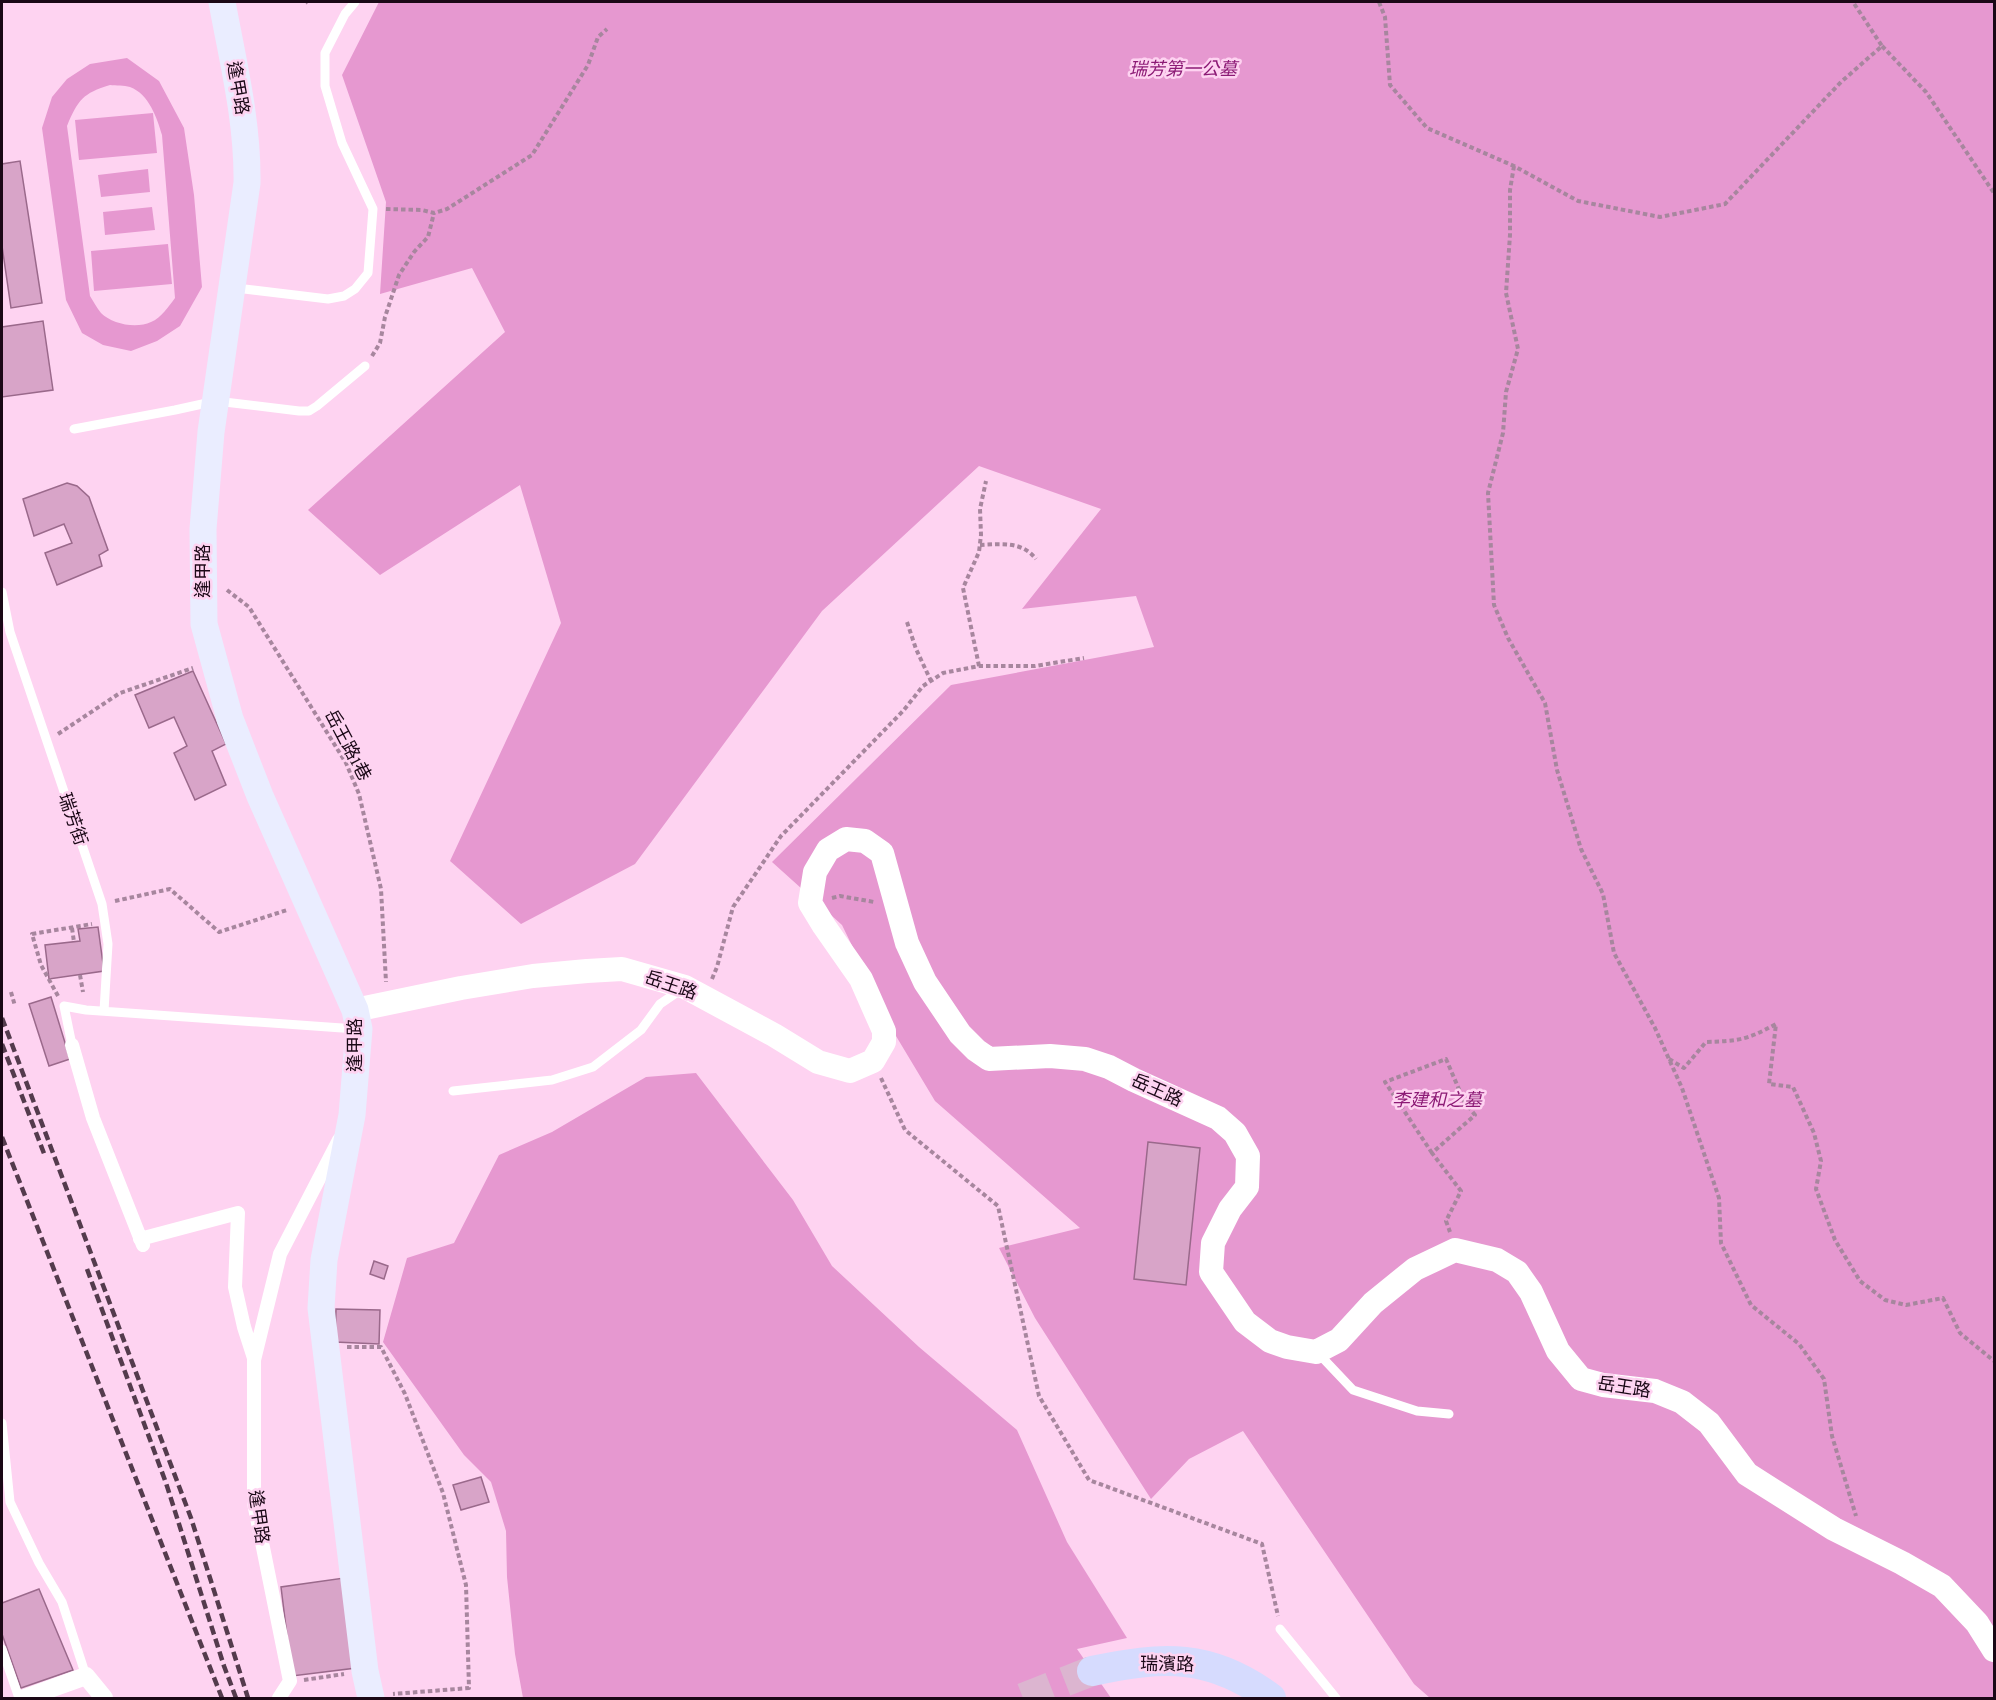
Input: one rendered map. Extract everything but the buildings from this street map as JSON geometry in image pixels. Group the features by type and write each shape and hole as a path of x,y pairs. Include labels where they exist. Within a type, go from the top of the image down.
{"main road":[{"name":"逢甲路","path":"222,2 243,113 248,156 247,183 233,288 211,432 203,529 204,624 230,719 260,796 309,903 357,1020 352,1115 324,1260 321,1308 369,1688"},
{"name":"瑞濱路","path":"1092,1671 1156,1660 1196,1662 1237,1676 1271,1698"}],"street":[{"name":"岳王路","path":"810,903 816,872 828,850 846,839 865,841 882,853 907,944 925,982 960,1034 976,1050 990,1059 1050,1056 1085,1059 1109,1067 1218,1118 1235,1133 1248,1156 1247,1186 1230,1209 1213,1243 1211,1272 1245,1322 1270,1341 1287,1347 1316,1352"},
{"path":"810,903 861,980 884,1031 884,1042 873,1061"},
{"name":"岳王路","path":"357,1020 386,1002 482,984 586,970 622,969 694,992 774,1035 818,1062 850,1071 873,1061"},
{"path":"72,1045 93,1118 141,1242 238,1213 235,1287 254,1360"},
{"name":"逢甲路","path":"290,1681 254,1503 254,1360 280,1254 352,1115"},
{"name":"岳王路","path":"1455,1250 1497,1260 1517,1272 1531,1292 1558,1351 1581,1379 1603,1385 1655,1391 1682,1402 1709,1423 1747,1474 1834,1528 1941,1586 1977,1623 1995,1650"},
{"path":"1316,1352 1339,1340 1373,1303 1415,1269 1455,1250"},
{"path":"25,1698 86,1676 104,1698"},
{"path":"279,1698 290,1681"}],"lane":[{"path":"233,288 328,299 344,296 355,289 368,273 373,209 342,143 325,86 325,53 345,14 356,2"},
{"path":"74,429 216,400 309,411 365,366"},
{"name":"瑞芳街","path":"2,592 10,632 102,904 108,944 104,1011"},
{"name":"瑞芳街","path":"2,618 10,632"},
{"path":"453,1091 552,1080 593,1067 641,1030 660,1004 694,992"},
{"path":"72,1045 64,1006 104,1011 357,1020"},
{"path":"1316,1352 1353,1390 1417,1411 1449,1414"},
{"path":"2,1423 10,1502 39,1563 62,1602 86,1676"},
{"path":"2,1509 10,1502"},
{"path":"1280,1629 1336,1698"},
{"path":"2,1649 19,1698"}],"path":[{"path":"1379,2 1384,17 1390,85 1427,128 1514,166 1578,201 1660,217 1725,204 1841,82 1882,46"},
{"path":"1853,2 1882,46 1926,92 1995,193"},
{"path":"373,209 422,210 434,213 447,209 532,155 588,65 598,37 607,29"},
{"path":"1514,166 1510,190 1506,293 1518,349 1506,392 1503,433 1488,493 1494,605 1508,638 1545,703 1557,770 1581,849 1602,894 1614,953 1655,1028 1682,1088 1719,1198 1721,1243 1751,1305 1799,1344 1824,1379 1832,1436 1864,1543"},
{"path":"365,366 380,344 385,317 399,275 414,252 428,237 434,213"},
{"path":"979,666 963,588 979,552 980,509 986,481"},
{"path":"980,545 1010,544 1029,549 1036,559"},
{"name":"岳王路1巷","path":"203,582 225,588 249,607 346,763 359,794 381,889 386,1002"},
{"path":"907,622 916,649 931,681"},
{"path":"694,992 717,968 733,907 781,836 857,760 923,686 943,673 979,666 1035,666 1084,658"},
{"path":"47,741 120,693 214,661"},
{"path":"102,904 170,889 219,932 309,903"},
{"path":"810,903 840,896 880,903 893,893"},
{"path":"64,1006 41,965 32,934 104,921"},
{"path":"72,928 74,942"},
{"path":"41,965 48,963"},
{"path":"80,975 83,992"},
{"path":"10,992 15,1006"},
{"path":"1669,1058 1684,1068 1706,1042 1751,1038 1776,1024 1769,1084 1793,1087 1815,1133 1821,1161 1816,1189 1835,1240 1860,1281 1886,1300 1906,1305 1943,1298 1960,1333 1995,1361"},
{"path":"1432,1154 1475,1115 1464,1101 1446,1059 1385,1082 1432,1154 1461,1191 1446,1221 1455,1250"},
{"path":"873,1061 905,1130 998,1206 1039,1396 1089,1480 1262,1544 1280,1629"},
{"path":"290,1681 369,1688 469,1688 466,1585 443,1493 405,1394 381,1347 326,1346"}],"green space":[{"path":"379,2 1994,2 1994,1698 1430,1698 1414,1684 1243,1431 1189,1459 1151,1499 1035,1318 999,1248 1080,1228 935,1101 896,1036 842,925 772,862 951,685 1154,647 1136,596 1022,609 1101,509 979,466 822,611 635,864 521,924 450,861 561,623 520,485 380,575 308,510 505,332 472,268 380,294 386,202 342,75"},
{"path":"127,58 159,81 184,128 194,195 202,287 180,326 157,341 131,351 103,345 82,333 66,300 42,128 52,97 67,79 90,64","holes":["110,85 137,90 155,114 162,135 175,298 158,318 138,325 125,324 106,317 90,296 67,126 82,99 93,91"]},
{"path":"153,113 157,153 79,160 75,120"},
{"path":"148,169 150,192 101,197 98,175"},
{"path":"152,207 155,230 105,235 103,212"},
{"path":"168,244 172,284 94,291 91,251"},
{"path":"696,1073 793,1200 832,1266 919,1347 1017,1430 1067,1542 1127,1638 1077,1649 1111,1698 523,1698 515,1654 507,1577 506,1531 491,1482 464,1455 383,1342 407,1258 454,1243 499,1155 552,1132 646,1077"}],"tunnel":[{"path":"1023,1698 1092,1671"}],"railway":[{"path":"2,1018 191,1518 248,1698"},
{"path":"2,1044 45,1156"},
{"path":"2,1137 222,1698"},
{"path":"87,1269 166,1483 236,1698"}],"park label":[{"name":"瑞芳第一公墓","path":"1183,69"},
{"name":"李建和之墓","path":"1437,1100"}]}
